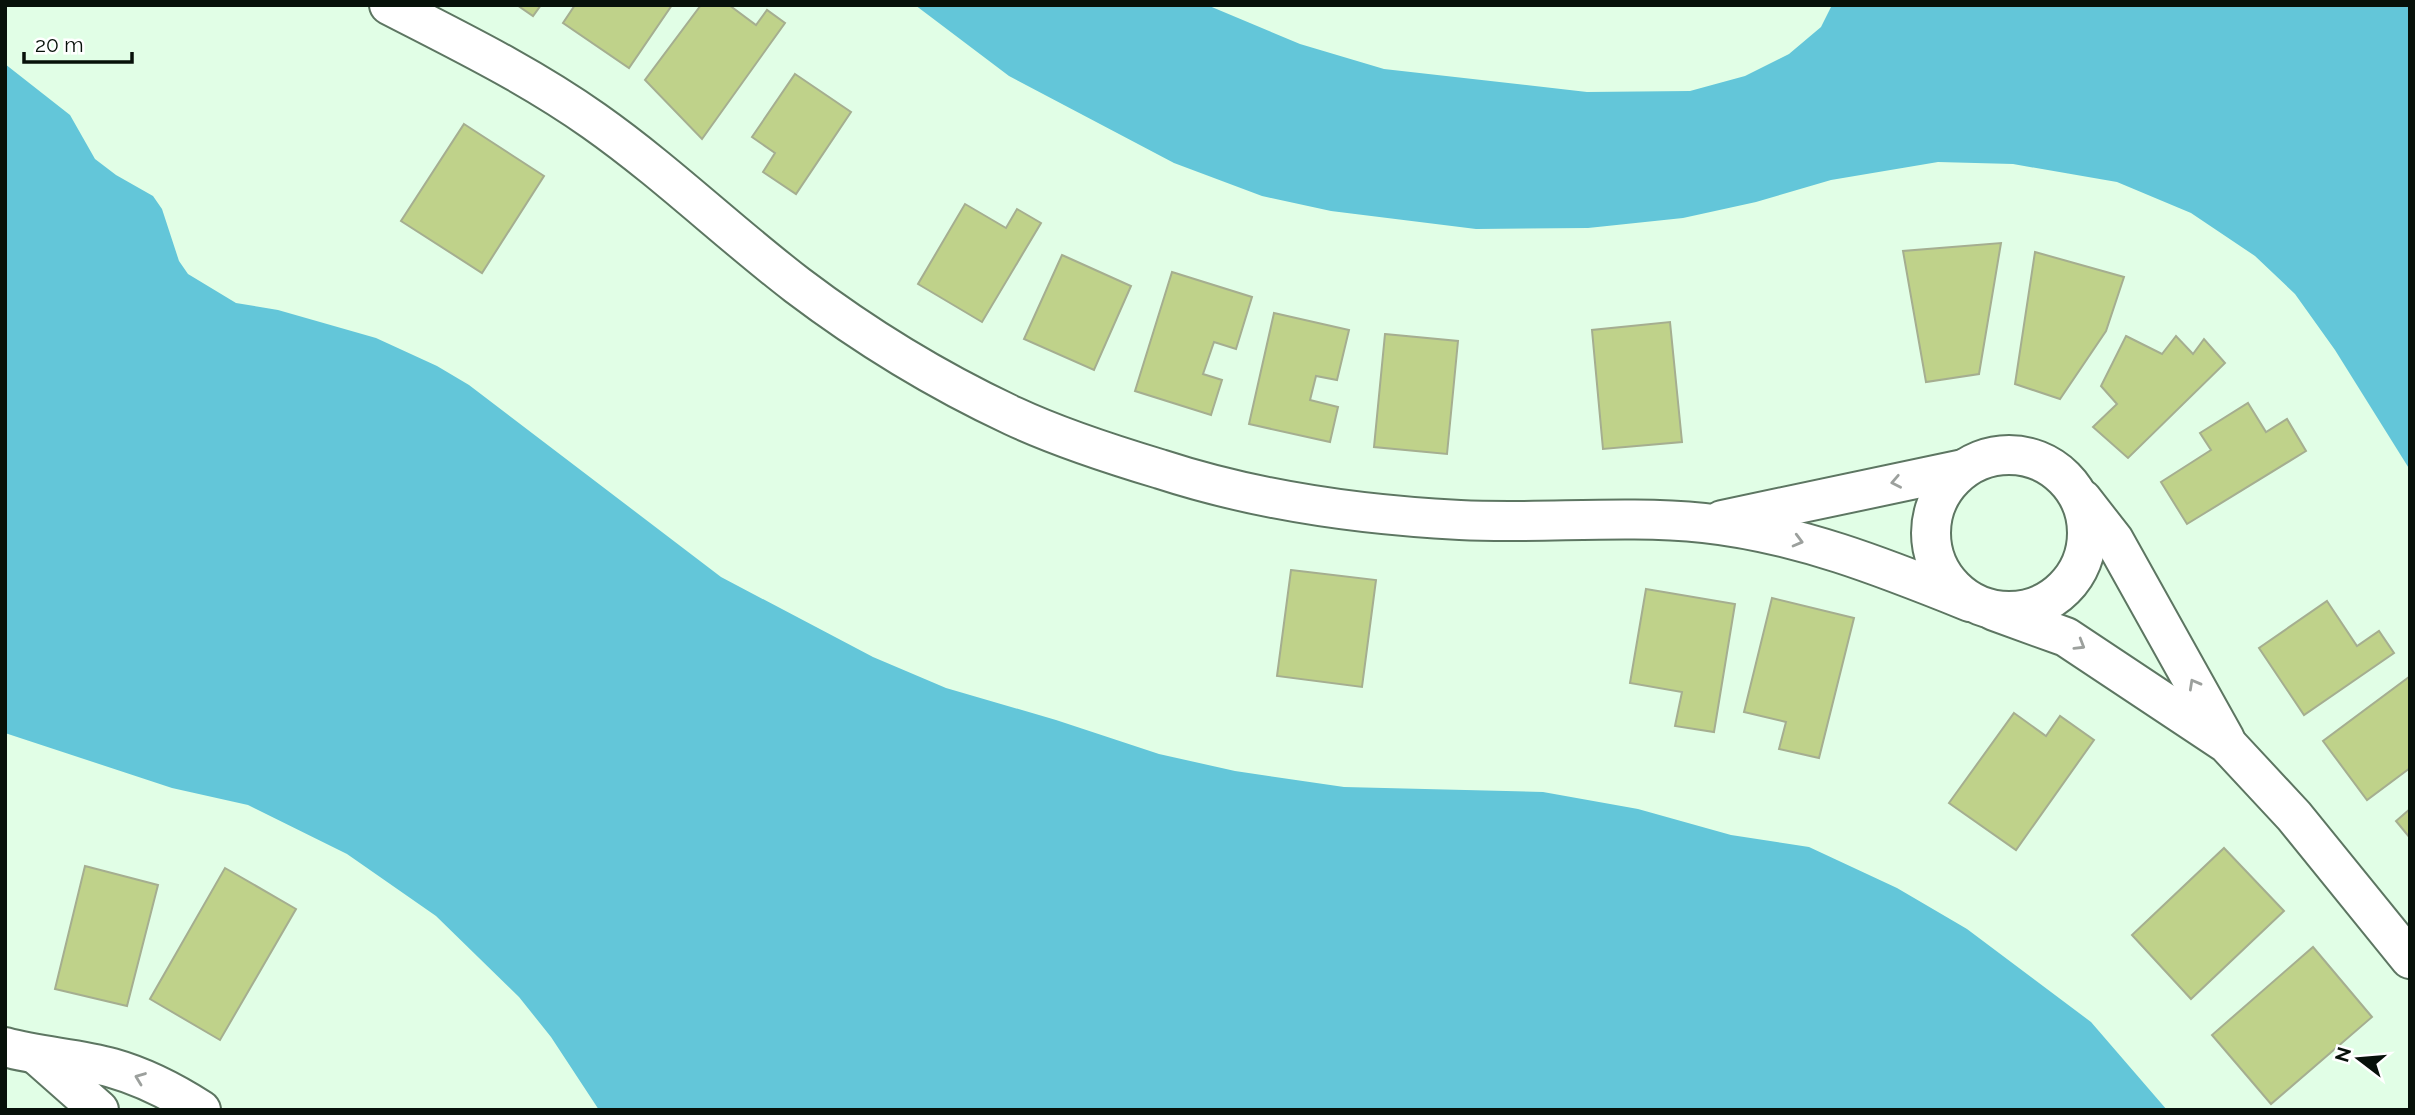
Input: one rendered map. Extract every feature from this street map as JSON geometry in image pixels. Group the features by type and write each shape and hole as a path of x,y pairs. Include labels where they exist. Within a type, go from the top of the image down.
{"street":[{"path":"389,5 504,64 598,123 799,286 872,336 1013,416 1062,436 1165,471 1279,499 1388,514 1463,520 1650,520 1707,524 1789,538 1865,559 1982,607 2066,637 2227,744 2294,816 2410,959"},
{"path":"1707,524 1963,469 1986,458 2011,454 2037,459 2060,472 2113,540 2227,744"},
{"path":"1963,469 1945,488 1934,512 1931,538 1936,563 1950,585 1982,607 2020,612 2045,604 2066,589 2081,567 2088,542 2086,516 2077,492"},
{"path":"22,1052 99,1110"},
{"path":"22,1052 111,1067 168,1088 201,1110"}],"water":[{"path":"915,5 1207,5 1300,44 1384,69 1587,92 1690,91 1745,76 1789,54 1821,27 1832,5 2410,5 2410,470 2335,350 2295,294 2255,256 2191,213 2117,182 2013,164 1938,162 1831,180 1756,202 1683,218 1588,228 1476,229 1331,211 1262,196 1174,163 1009,76"},
{"path":"5,64 70,115 95,159 116,175 153,196 162,209 179,261 188,274 236,303 278,310 376,338 437,366 469,385 721,577 873,657 946,688 1159,754 1235,771 1344,787 1543,792 1638,809 1731,835 1809,847 1897,888 1967,929 2091,1022 2167,1110 599,1110 551,1037 519,997 436,916 347,854 248,805 172,788 5,733"}],"building":[{"path":"517,5 541,5 533,16"},
{"path":"575,5 672,5 629,68 563,23"},
{"path":"701,5 729,5 756,25 767,10 785,23 702,139 645,80"},
{"path":"795,74 851,112 796,194 763,172 775,153 752,137"},
{"path":"464,124 544,176 482,273 401,221"},
{"path":"965,204 1006,228 1017,209 1041,223 982,322 918,284"},
{"path":"2001,243 1979,374 1926,382 1903,251"},
{"path":"2035,252 2124,277 2106,331 2060,399 2015,384"},
{"path":"1062,255 1131,286 1094,370 1024,339"},
{"path":"1172,272 1252,297 1236,349 1214,342 1203,374 1222,380 1211,415 1135,391"},
{"path":"1274,313 1349,330 1337,380 1316,376 1310,400 1338,407 1330,442 1249,424"},
{"path":"1670,322 1682,442 1603,449 1592,330"},
{"path":"1385,334 1458,341 1447,454 1374,447"},
{"path":"2126,336 2162,354 2176,336 2193,354 2204,339 2225,363 2128,458 2093,427 2117,404 2101,386"},
{"path":"2248,403 2266,432 2287,419 2306,451 2187,524 2161,482 2211,450 2200,433"},
{"path":"1291,570 1376,580 1362,687 1277,676"},
{"path":"1646,589 1735,604 1714,732 1675,726 1682,692 1630,683"},
{"path":"1772,598 1854,618 1819,758 1779,749 1786,722 1744,712"},
{"path":"2327,601 2357,646 2379,631 2394,653 2304,715 2259,648"},
{"path":"2409,677 2410,768 2367,800 2323,741"},
{"path":"2014,713 2046,736 2060,716 2094,740 2016,850 1949,803"},
{"path":"2410,809 2410,838 2396,821"},
{"path":"2224,848 2284,911 2191,999 2132,935"},
{"path":"85,866 158,885 127,1006 55,989"},
{"path":"225,868 296,909 220,1040 150,999"},
{"path":"2313,947 2372,1017 2271,1104 2212,1035"}]}
